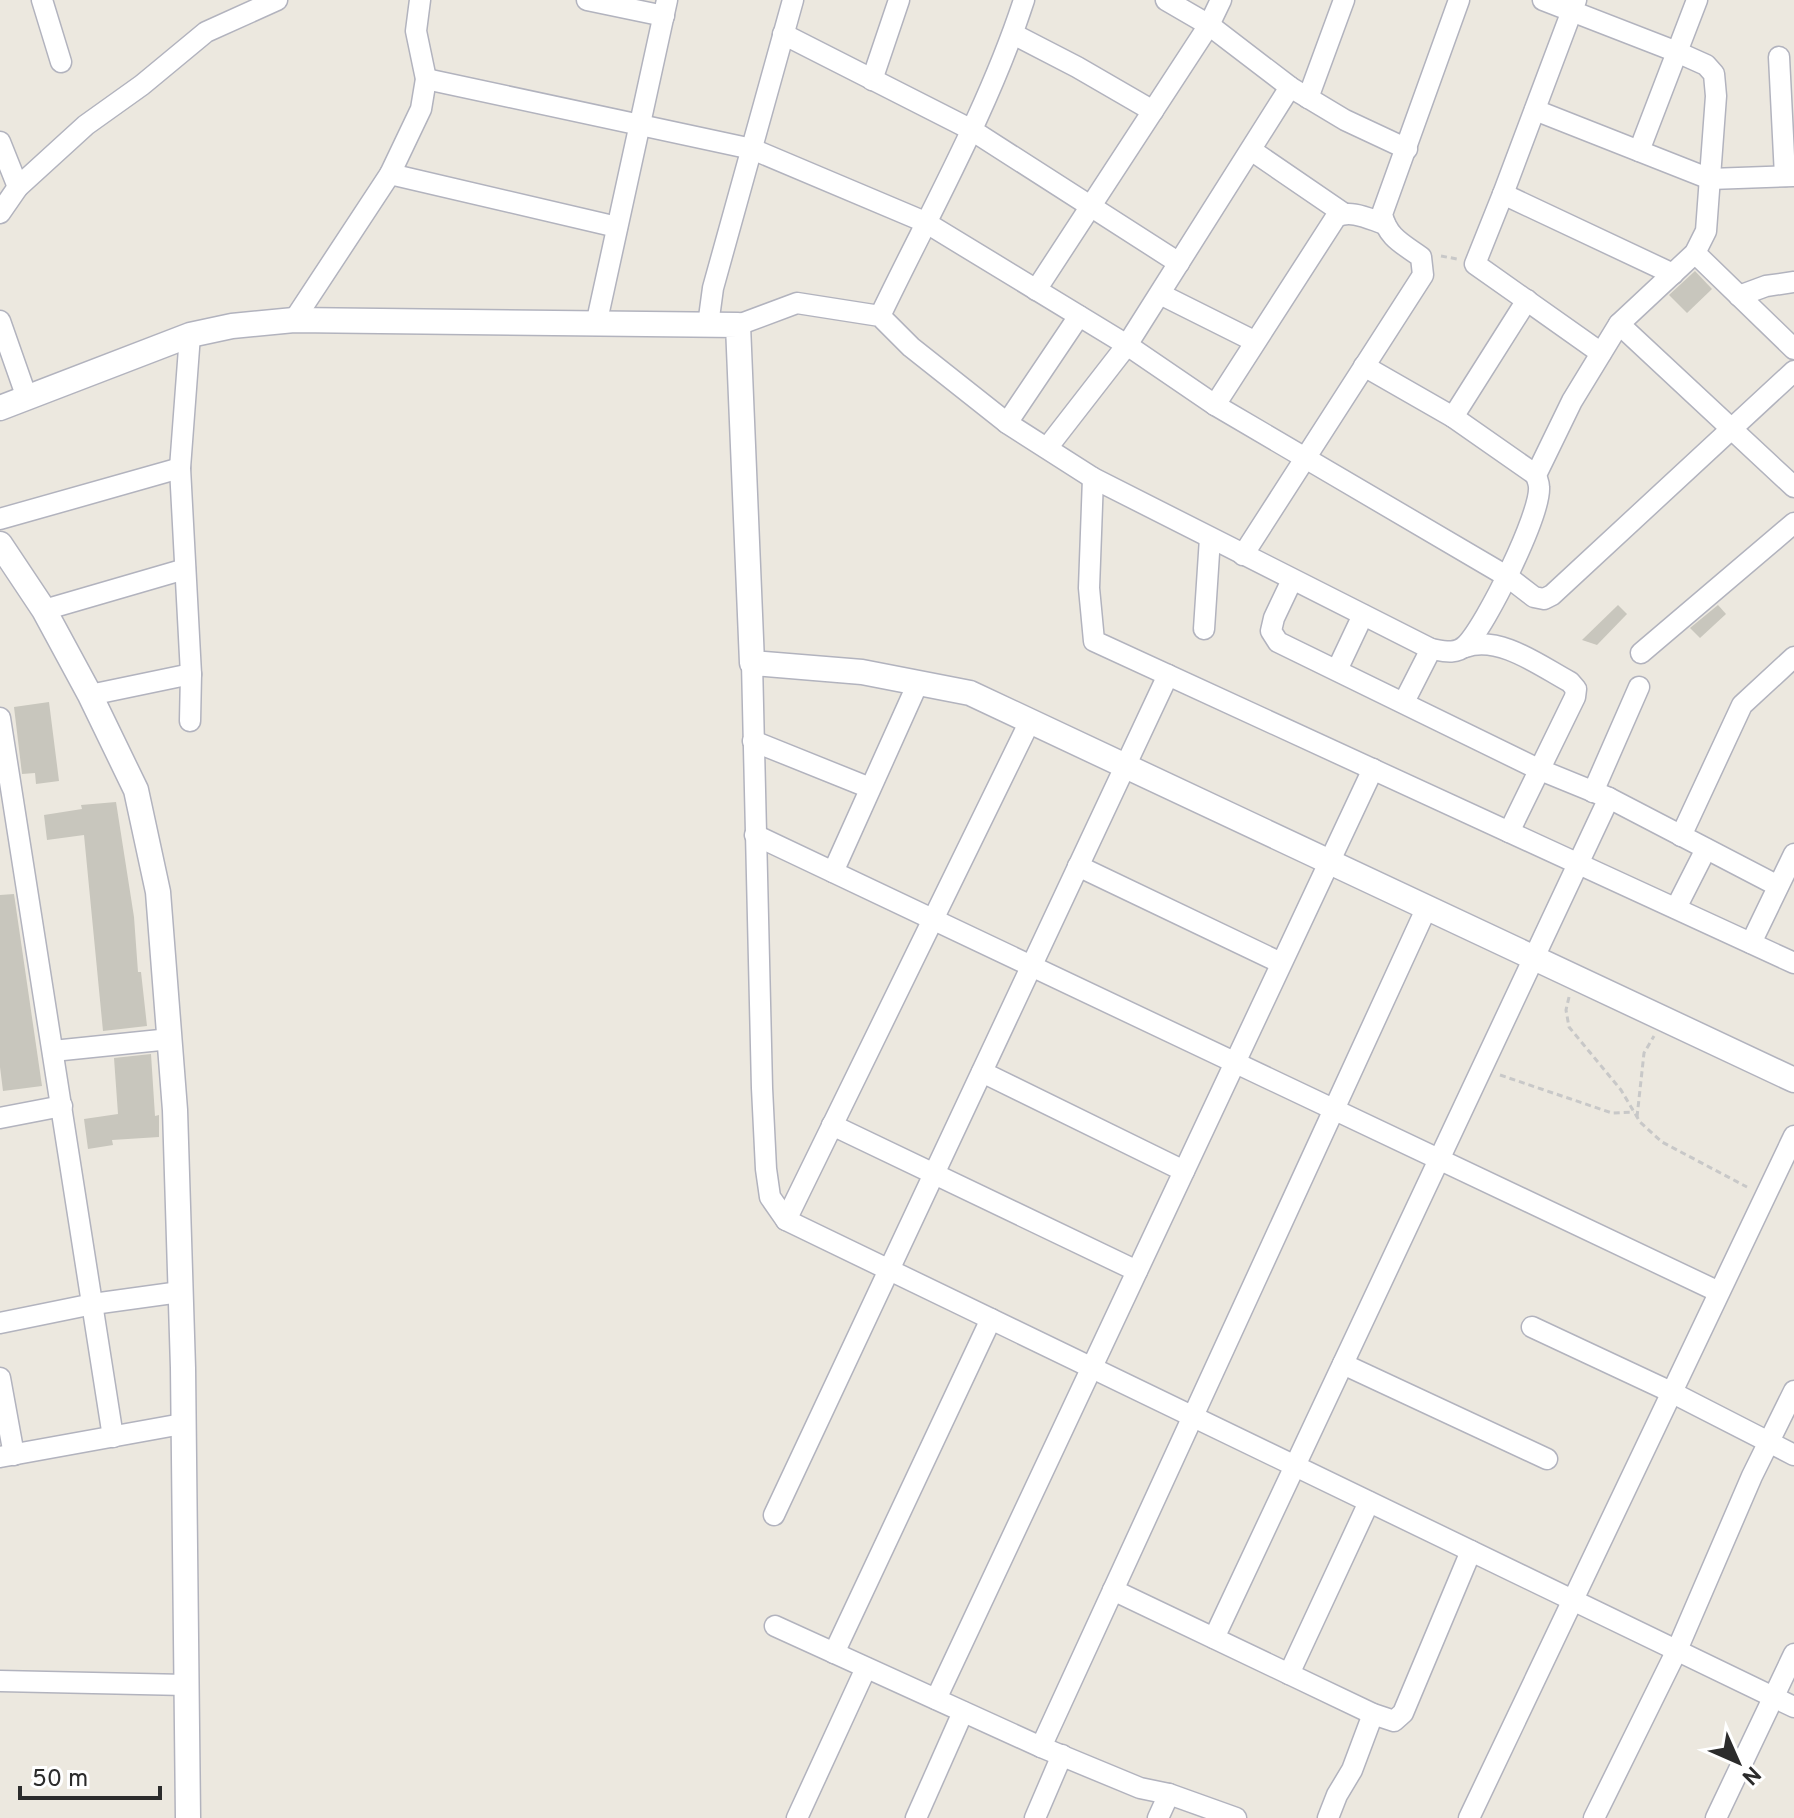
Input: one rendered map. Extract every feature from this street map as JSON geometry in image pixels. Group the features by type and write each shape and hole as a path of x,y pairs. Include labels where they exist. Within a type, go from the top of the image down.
{"street":[{"path":"42,0 61,62"},
{"path":"0,213 18,187 86,125 142,85 206,32 245,6 277,0"},
{"path":"294,320 390,174 421,109 426,79 416,31 420,0"},
{"path":"587,0 665,8 596,325"},
{"path":"708,325 713,288 793,0"},
{"path":"872,80 899,0"},
{"path":"880,316 970,129 1013,34 1024,0"},
{"path":"1166,0 1209,25 1299,93 1345,120 1407,149"},
{"path":"1036,290 1209,25 1221,0"},
{"path":"1047,448 1127,345 1251,150 1299,93 1344,0"},
{"path":"1243,555 1423,275 1421,257 1394,238 1385,224 1384,206 1459,0"},
{"path":"1465,647 1508,577 1537,503 1539,487 1536,475 1572,401 1619,324 1695,253 1706,231 1716,96 1714,74 1706,65 1574,6 1543,0"},
{"path":"1639,151 1697,0"},
{"path":"1574,6 1475,264 1601,353"},
{"path":"783,34 970,129 1179,263"},
{"path":"1013,34 1153,111"},
{"path":"1535,110 1710,179 1790,176 1779,57"},
{"path":"426,79 752,149 925,222 1127,345 1215,405 1508,577 1534,597 1544,599 1552,595 1794,371"},
{"path":"0,142 18,187"},
{"path":"1251,150 1343,213 1385,224"},
{"path":"390,174 617,227"},
{"path":"1503,194 1673,274"},
{"path":"1215,405 1336,217 1343,213"},
{"path":"1695,253 1794,349"},
{"path":"1739,296 1766,286 1794,282"},
{"path":"1160,294 1254,341"},
{"path":"1453,417 1527,300"},
{"path":"0,408 190,335 232,326 294,320 738,325 797,303 880,316 911,347 1007,423 1093,478 1431,649 1451,653 1478,642 1520,655 1570,682 1576,689 1575,697 1509,832"},
{"path":"1007,423 1079,316"},
{"path":"0,321 27,398"},
{"path":"1619,324 1794,487"},
{"path":"738,325 752,663 766,1169 770,1197 786,1220 1794,1707"},
{"path":"190,335 180,468 191,674 190,721"},
{"path":"1364,366 1453,417 1536,475"},
{"path":"0,519 180,468"},
{"path":"1093,478 1089,588 1094,641 1794,963"},
{"path":"1641,653 1794,523"},
{"path":"1204,629 1210,538"},
{"path":"0,544 44,610 136,790 158,892 170,1039 180,1292 188,1818"},
{"path":"44,610 185,569"},
{"path":"1292,580 1274,618 1271,631 1274,638 1538,769 1601,795 1778,886"},
{"path":"1337,670 1363,615"},
{"path":"1404,702 1431,649"},
{"path":"1681,836 1742,705 1794,657"},
{"path":"752,663 862,672 970,693 1794,1080"},
{"path":"90,695 191,674"},
{"path":"774,1515 1168,675"},
{"path":"833,872 918,683"},
{"path":"1214,1638 1578,864 1639,687"},
{"path":"0,718 10,834 53,1051 113,1437"},
{"path":"786,1220 1030,721"},
{"path":"753,741 870,788"},
{"path":"936,1699 1373,769"},
{"path":"755,835 1719,1292"},
{"path":"1676,908 1706,849"},
{"path":"1751,943 1794,854"},
{"path":"1078,866 1281,963"},
{"path":"1041,1747 1427,907"},
{"path":"53,1051 170,1039"},
{"path":"982,1072 1184,1171"},
{"path":"0,1118 62,1106"},
{"path":"832,1125 1137,1271"},
{"path":"1469,1818 1794,1136"},
{"path":"0,1323 93,1304 180,1292"},
{"path":"834,1653 991,1319"},
{"path":"1532,1327 1671,1392 1794,1455"},
{"path":"1343,1364 1547,1459"},
{"path":"0,1378 7,1456 182,1424"},
{"path":"1594,1818 1677,1650 1794,1391"},
{"path":"1289,1674 1369,1502"},
{"path":"1113,1590 1373,1714 1394,1721 1403,1713 1471,1551"},
{"path":"775,1626 1041,1747 1140,1788 1169,1794 1236,1818"},
{"path":"1716,1818 1794,1654"},
{"path":"797,1818 866,1668"},
{"path":"0,1681 186,1685"},
{"path":"916,1818 963,1712"},
{"path":"1328,1818 1352,1770 1373,1714"},
{"path":"1035,1818 1062,1755"},
{"path":"1158,1818 1169,1794"}],"path":[{"path":"1424,267 1438,256 1475,264"},
{"path":"1574,977 1566,1010 1569,1027 1621,1090 1637,1117 1662,1142 1765,1196"},
{"path":"1637,1117 1644,1053 1665,1019"},
{"path":"1482,1068 1612,1113 1634,1112"}],"building":[{"path":"1695,271 1712,289 1687,313 1669,295"},
{"path":"1618,605 1627,614 1597,645 1582,640"},
{"path":"1718,605 1726,614 1700,638 1690,628"},
{"path":"49,702 59,781 36,784 35,773 22,774 14,707"},
{"path":"116,802 147,1026 103,1031 84,835 47,840 44,815 82,809 81,805"},
{"path":"14,894 42,1086 3,1091 0,1067 0,895"},
{"path":"151,1054 159,1137 112,1140 113,1145 88,1149 84,1119 118,1114 114,1058"}]}
